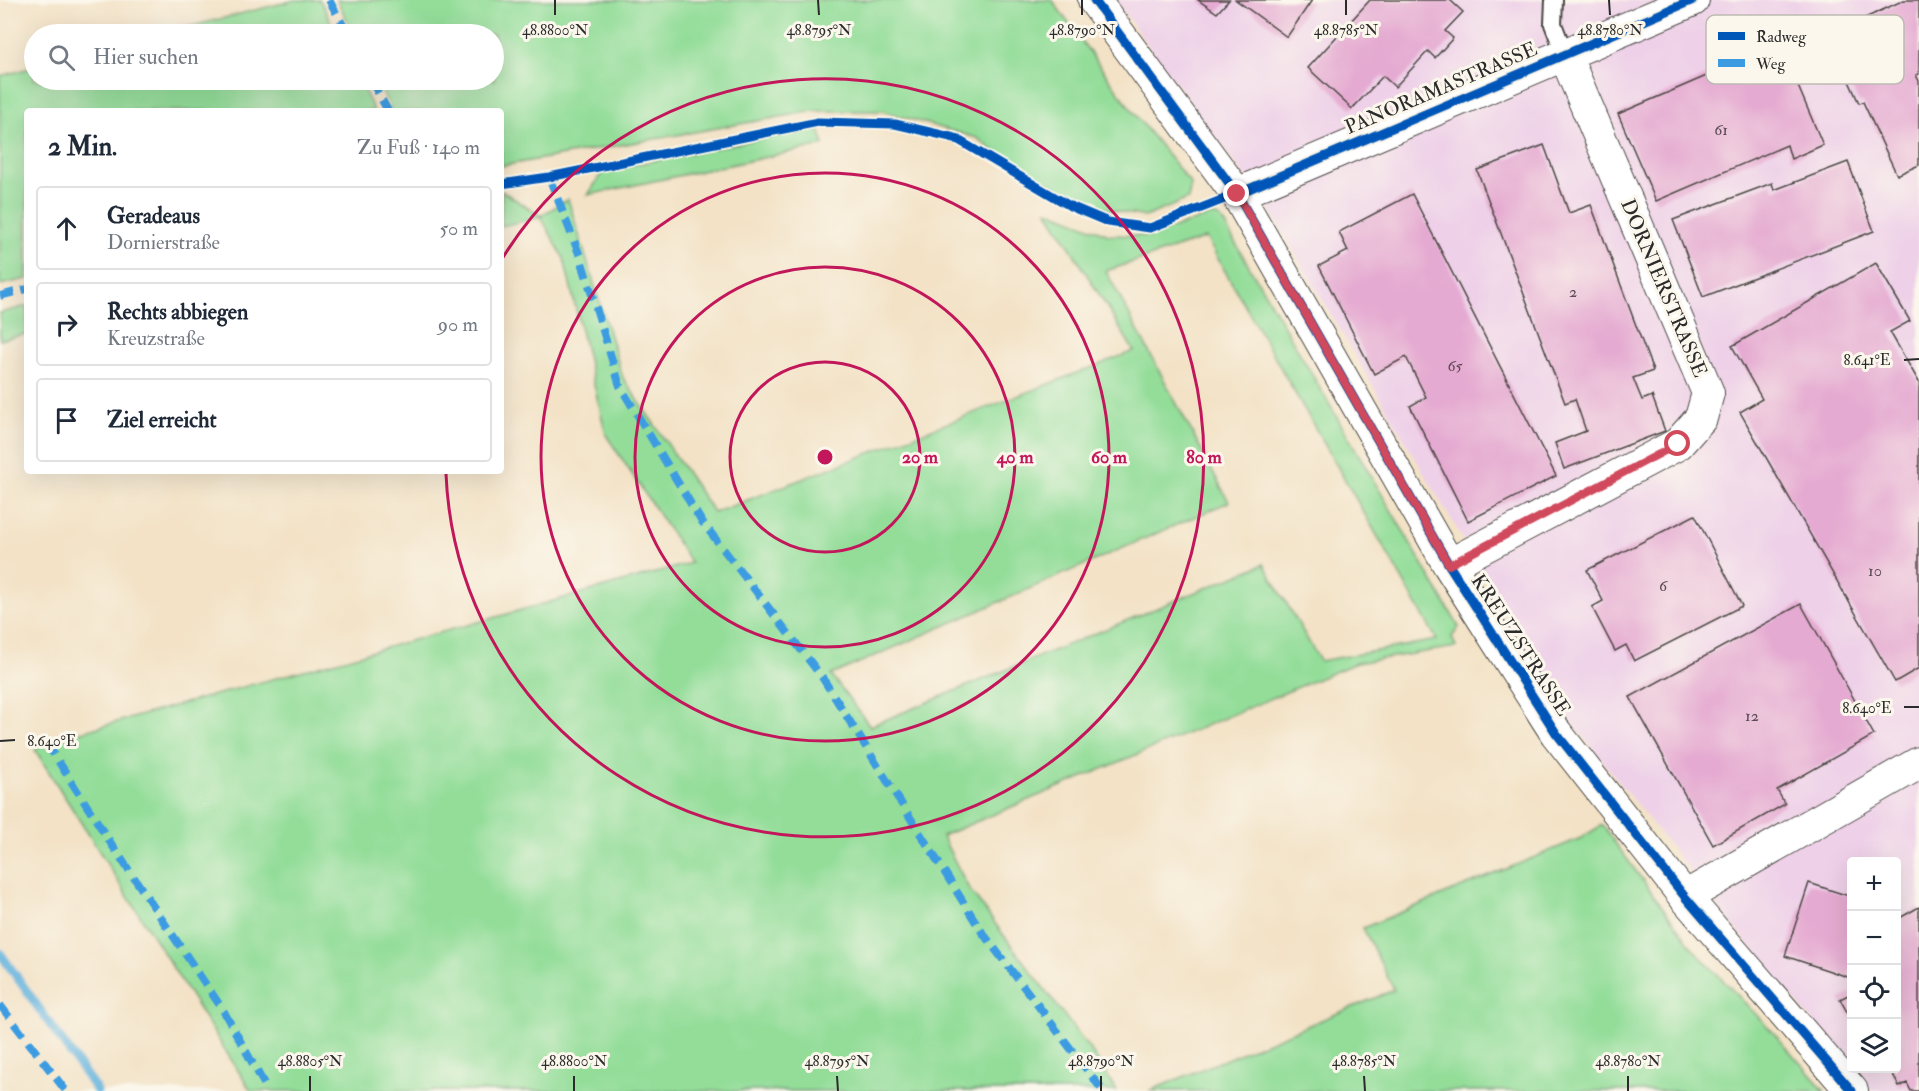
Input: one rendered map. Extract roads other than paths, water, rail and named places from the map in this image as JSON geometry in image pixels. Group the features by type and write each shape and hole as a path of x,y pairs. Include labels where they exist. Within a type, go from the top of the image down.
{"street":[{"name":"KREUZSTRASSE","path":"1094,0 1237,194 1449,565 1556,733 1684,897 1852,1091"},
{"name":"PANORAMASTRASSE","path":"1237,194 1693,0"},
{"name":"DORNIERSTRASSE","path":"1449,565 1678,444 1701,418 1708,393 1565,55"},
{"path":"1684,897 1919,763"}],"lane":[{"path":"1554,0 1553,24 1565,55"}],"waterway":[{"path":"0,953 97,1091"}]}
